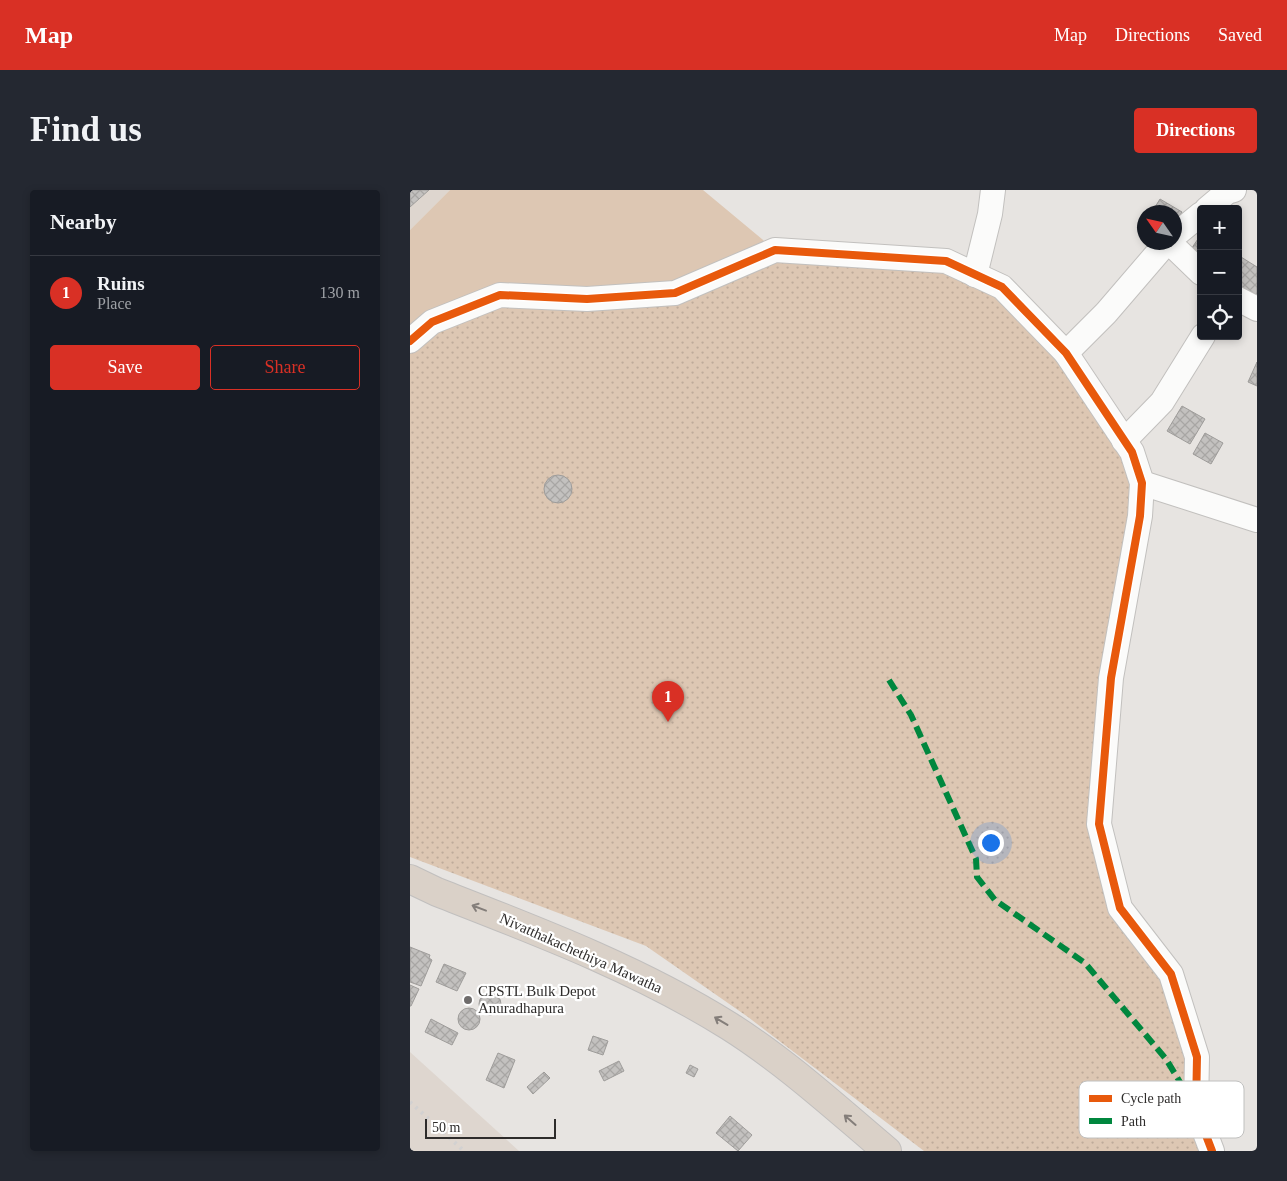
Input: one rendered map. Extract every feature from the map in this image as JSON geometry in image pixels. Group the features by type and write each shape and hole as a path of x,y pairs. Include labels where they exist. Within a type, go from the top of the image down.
{"highway":[{"name":"Nivatthakachethiya Mawatha","path":"410,879 437,892 617,965 681,998 731,1027 772,1056 821,1094 887,1151"}],"street":[{"path":"975,275 990,214 993,190"},
{"path":"1212,205 1227,192 1234,190"},
{"path":"1182,229 1197,217"},
{"path":"410,341 432,322 500,295 587,299 674,293 775,250 946,261 1002,287 1066,354 1132,452 1142,483 1140,516 1111,678 1099,824 1120,908 1170,974 1197,1057 1197,1081"},
{"path":"1066,354 1106,313 1161,250"},
{"path":"1177,250 1197,269"},
{"path":"1242,302 1257,309"},
{"path":"1124,441 1162,402 1201,340"},
{"path":"1142,483 1257,520"},
{"path":"1207,1138 1212,1151"}],"shaded area":[{"path":"410,190 450,190 410,230"},
{"path":"450,190 703,190 775,250 675,293 500,295 410,341 410,230"},
{"path":"775,250 946,261 1002,287 1066,353 1142,483 1099,824 1120,908 1171,974 1203,1081 1079,1081 1079,1138 1216,1138 1219,1151 924,1151 748,1017 646,946 410,857 410,341 500,295"},
{"path":"410,1052 519,1151 410,1151"}],"building":[{"path":"410,190 429,190 410,207"},
{"path":"1160,199 1170,205 1156,205"},
{"path":"1197,240 1197,265 1187,255"},
{"path":"1242,258 1257,267 1257,300 1242,290"},
{"path":"1257,362 1257,386 1248,382"},
{"path":"1182,406 1205,419 1190,444 1167,431"},
{"path":"1205,433 1223,443 1211,464 1193,454"},
{"path":"558,475 568,479 572,489 568,499 558,503 548,499 544,489 548,479"},
{"path":"410,947 430,955 429,958 432,960 421,986 410,982"},
{"path":"444,964 466,973 457,991 436,982"},
{"path":"410,985 419,989 411,1006 410,1006"},
{"path":"490,993 498,996 501,1004 498,1012 490,1015 482,1012 479,1004 482,996"},
{"path":"469,1008 477,1011 480,1019 477,1027 469,1030 461,1027 458,1019 461,1011"},
{"path":"431,1019 458,1033 452,1045 425,1032"},
{"path":"593,1036 608,1041 603,1055 588,1050"},
{"path":"498,1053 515,1060 504,1088 486,1080"},
{"path":"619,1061 624,1071 604,1081 599,1071"},
{"path":"690,1065 698,1069 694,1077 686,1073"},
{"path":"544,1072 550,1078 533,1094 527,1087"},
{"path":"730,1116 752,1135 738,1151 716,1133"}],"railway":[{"path":"410,1102 464,1151"}],"marked path":[{"path":"889,680 911,715 976,859 977,877 995,900 1085,963 1166,1059 1179,1081"}],"cycle path":[{"path":"410,341 432,322 500,295 587,299 675,293 775,250 946,261 1002,287 1066,353 1132,452 1142,483 1140,516 1111,678 1099,824 1120,908 1171,974 1197,1057 1197,1081"},
{"path":"1207,1138 1212,1151"}],"place":[{"name":"Ruins","path":"668,722"},
{"name":"CPSTL Bulk Depot Anuradhapura","path":"468,1000"}]}
